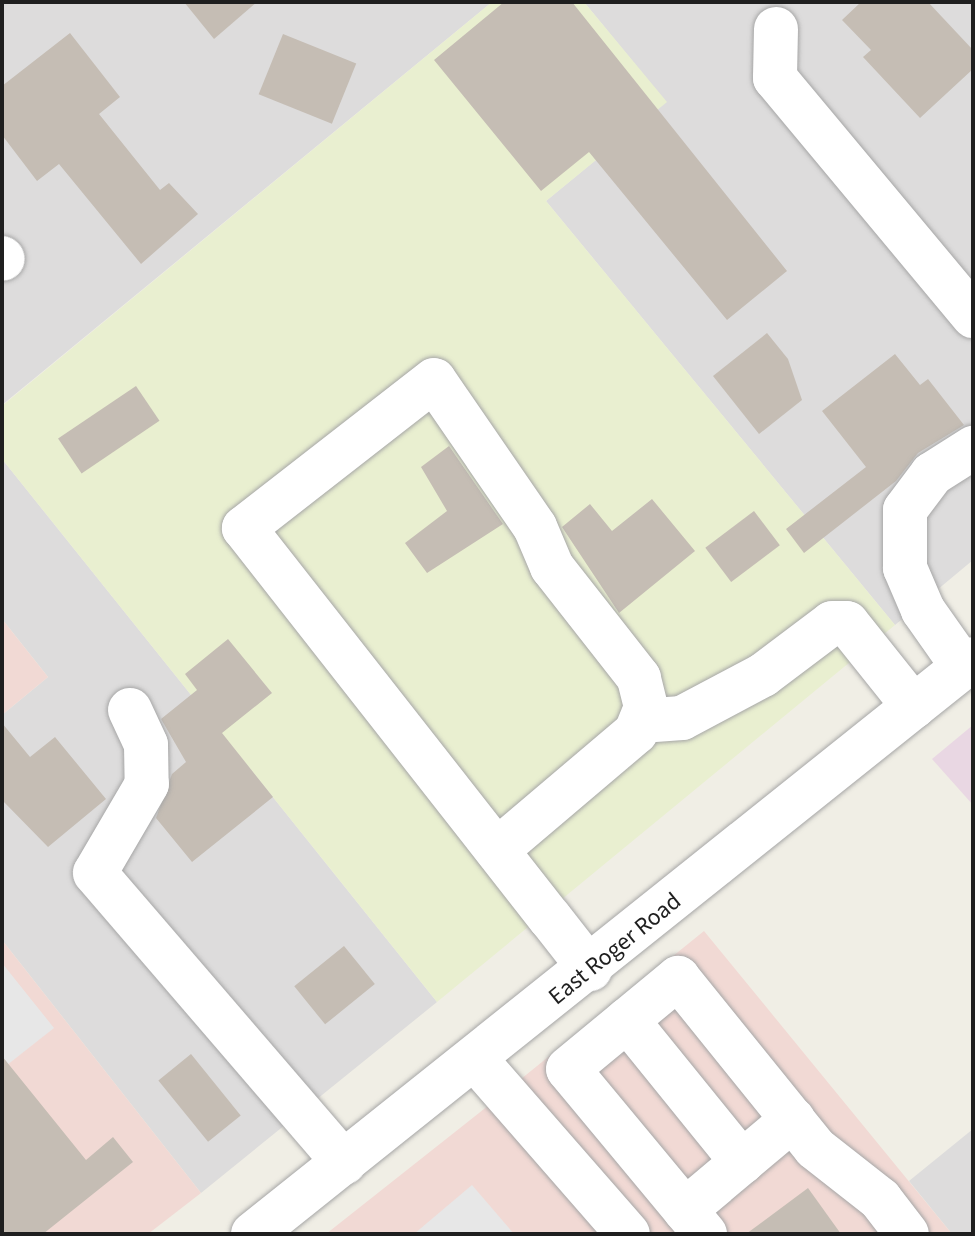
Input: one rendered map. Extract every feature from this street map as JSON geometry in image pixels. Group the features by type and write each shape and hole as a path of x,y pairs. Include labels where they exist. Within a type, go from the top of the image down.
{"street":[{"path":"776,29 775,78 973,316"},
{"path":"590,969 244,528 434,380 535,527 552,567 639,678 641,721"},
{"path":"968,663 923,610 905,568 905,510 932,474 973,448"},
{"path":"497,850 543,818 641,721 682,718 763,675 832,623 847,623 914,707"},
{"name":"East Roger Road","path":"253,1234 590,969 968,663"},
{"path":"130,710 146,745 147,784 95,873 344,1163"},
{"path":"793,1119 742,1162 695,1222 568,1069 678,978 793,1119 907,1234"},
{"path":"627,1020 742,1162"},
{"path":"476,1060 628,1234"}],"shaded area":[{"path":"2,2 492,2 2,405"},
{"path":"584,2 973,2 973,560 895,625 546,201 666,102"},
{"path":"2,459 437,1002 201,1193 2,940 2,715 48,677 2,619"},
{"path":"2,619 48,677 2,715"},
{"path":"973,725 973,805 932,759"},
{"path":"704,931 952,1234 326,1234 479,1113"},
{"path":"2,940 201,1193 148,1234 2,1234"},
{"path":"2,963 54,1028 2,1069"},
{"path":"973,1129 973,1234 952,1234 909,1181"},
{"path":"472,1185 514,1234 414,1234"}],"green space":[{"path":"492,2 584,2 667,102 546,201 895,625 437,1002 2,459 2,406"}],"building":[{"path":"184,2 257,2 214,39"},
{"path":"504,2 572,2 787,271 727,320 589,152 541,191 434,60"},
{"path":"861,2 928,2 973,50 973,69 920,118 863,57 871,50 842,20"},
{"path":"70,33 120,97 99,114 160,190 169,183 198,214 141,264 59,164 37,181 2,135 2,86"},
{"path":"283,34 356,64 332,124 259,94"},
{"path":"767,333 788,359 802,400 759,434 713,376"},
{"path":"895,354 920,385 928,379 964,425 918,453 896,481 804,553 786,529 866,467 822,411"},
{"path":"136,386 159,421 82,473 58,439"},
{"path":"449,446 503,524 427,573 405,543 447,511 421,467"},
{"path":"652,499 695,551 619,613 562,527 590,504 612,531"},
{"path":"754,511 780,545 731,582 705,548"},
{"path":"228,639 272,693 222,733 273,797 192,862 156,818 172,774 186,762 161,719 197,690 185,674"},
{"path":"2,723 30,757 55,737 106,799 48,847 2,800"},
{"path":"344,946 375,984 325,1024 294,986"},
{"path":"191,1054 241,1115 208,1142 158,1080"},
{"path":"2,1056 86,1160 113,1137 133,1162 43,1234 2,1234"},
{"path":"808,1188 841,1234 746,1234"}]}
